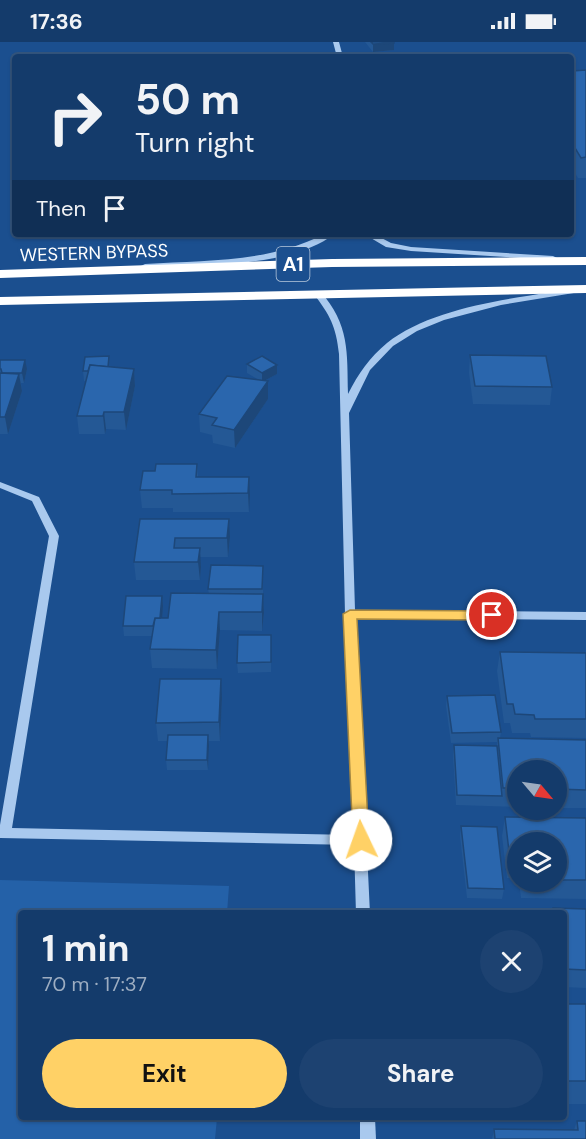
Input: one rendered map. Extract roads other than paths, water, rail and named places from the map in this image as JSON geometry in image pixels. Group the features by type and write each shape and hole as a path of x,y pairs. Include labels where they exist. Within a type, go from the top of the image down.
{"highway":[{"name":"WESTERN BYPASS","path":"0,274 332,263 586,260"},
{"name":"A1","path":"0,301 586,289"}],"street":[{"path":"49,272 268,256 301,248 324,237"},
{"path":"374,237 390,245 411,249 586,260"},
{"path":"344,415 359,381 372,362 393,343 423,326 454,313 586,289"},
{"path":"317,293 336,315 341,331 363,910"},
{"path":"0,485 36,499 54,536 2,833 361,840"},
{"path":"350,614 586,616"},
{"path":"368,1120 368,1139"}]}
